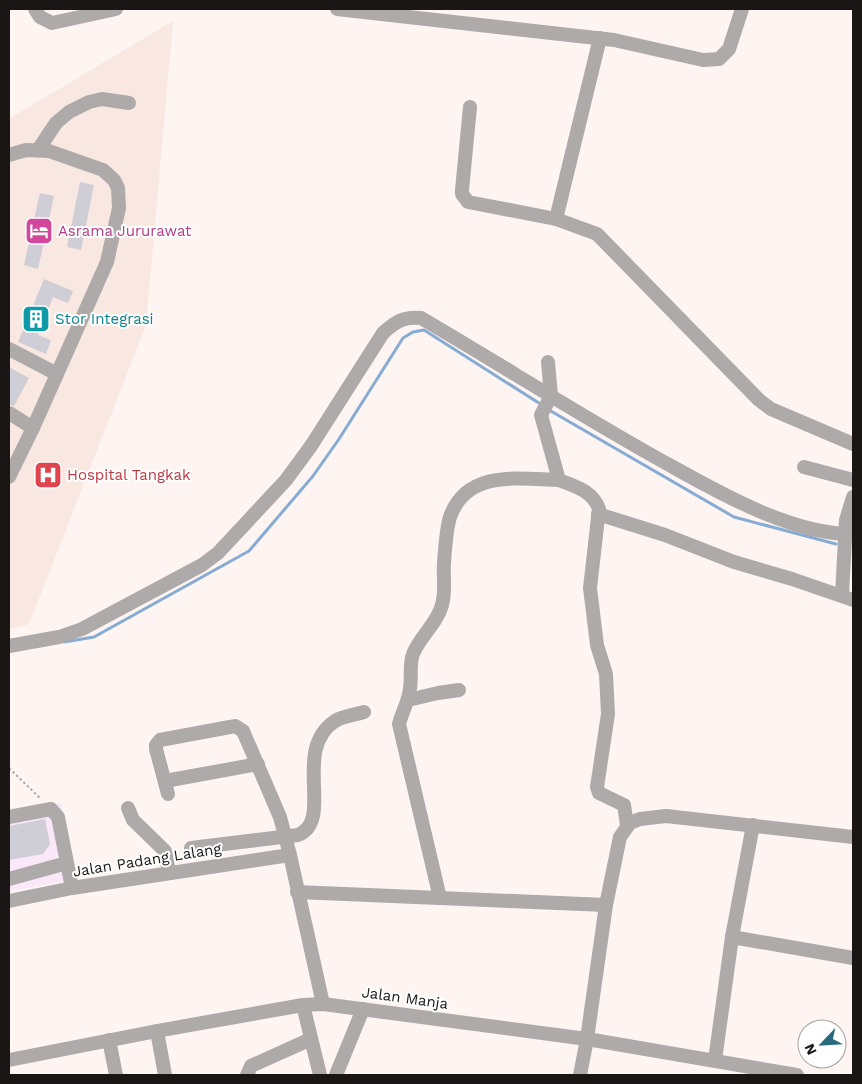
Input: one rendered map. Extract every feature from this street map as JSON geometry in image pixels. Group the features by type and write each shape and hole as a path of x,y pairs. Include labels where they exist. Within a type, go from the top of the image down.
{"street":[{"path":"35,9 40,17 52,23 83,12 116,9"},
{"path":"337,9 375,11 600,38 703,60 718,60 729,49 742,9"},
{"path":"556,220 600,38"},
{"path":"38,150 56,123 69,112 89,102 102,99 129,103"},
{"path":"470,106 462,190 465,199 473,204 556,220 596,234 752,394 771,409 853,444"},
{"path":"9,155 26,150 49,151 103,170 114,180 118,188 119,197 119,208 107,262 9,476"},
{"path":"9,646 59,637 82,629 211,559 286,480 311,446 383,333 402,318 410,316 421,318 547,402 758,511 816,530 850,534"},
{"path":"9,349 57,374"},
{"path":"548,362 547,402 541,415 559,480"},
{"path":"9,413 32,428"},
{"path":"804,467 853,480"},
{"path":"440,898 399,724 408,700 412,655 438,616 443,603 444,564 450,519 455,505 463,495 483,483 500,480 559,480 588,492 596,499 599,509 594,535 590,588 597,645 606,674 608,714 597,787 599,792 624,805 627,825"},
{"path":"598,514 665,535 742,565 848,598 850,534 846,520 853,497"},
{"path":"408,700 438,692 459,690"},
{"path":"191,848 298,835 303,832 308,828 313,818 315,794 314,752 324,730 339,719 364,712"},
{"path":"258,764 167,787 156,749 157,742 162,738 230,726 239,728 245,734 258,764 280,817 323,1004"},
{"path":"128,808 134,822 165,852 169,872"},
{"path":"9,817 51,809 58,817 72,888"},
{"path":"580,1075 606,905 620,837 627,825 640,819 666,816 853,837"},
{"path":"715,1060 732,937 753,825"},
{"name":"Jalan Padang Lalang","path":"9,901 72,888 169,872 290,855"},
{"path":"9,879 67,863"},
{"path":"297,892 606,905"},
{"path":"732,937 853,958"},
{"name":"Jalan Manja","path":"9,1060 157,1031 303,1005 323,1004 587,1039 715,1060 774,1073 797,1075"},
{"path":"303,1005 320,1075"},
{"path":"336,1075 363,1009"},
{"path":"157,1031 165,1075"},
{"path":"247,1075 251,1066 311,1038"},
{"path":"109,1040 116,1075"}],"path":[{"path":"9,768 51,809"}],"shaded area":[{"name":"Hospital Tangkak","path":"173,21 146,325 29,624 9,629 9,119"},
{"path":"61,803 76,879 9,891 9,812"}],"building":[{"name":"Asrama Jururawat","path":"80,182 94,185 81,250 67,247"},
{"name":"Asrama Jururawat","path":"40,193 54,196 38,269 24,265"},
{"name":"Stor Integrasi","path":"44,279 73,291 68,303 53,297 38,335 51,340 46,354 18,342"},
{"path":"9,367 29,378 14,406 9,404"},
{"path":"45,819 50,844 43,854 9,860 9,826"}],"waterway":[{"path":"64,642 94,637 249,551 313,476 339,439 403,338 413,332 424,330 542,405"},
{"path":"549,410 734,517 836,544"}],"place":[{"name":"Asrama Jururawat","path":"39,231"},
{"name":"Stor Integrasi","path":"36,319"},
{"name":"Hospital Tangkak","path":"48,475"}]}
